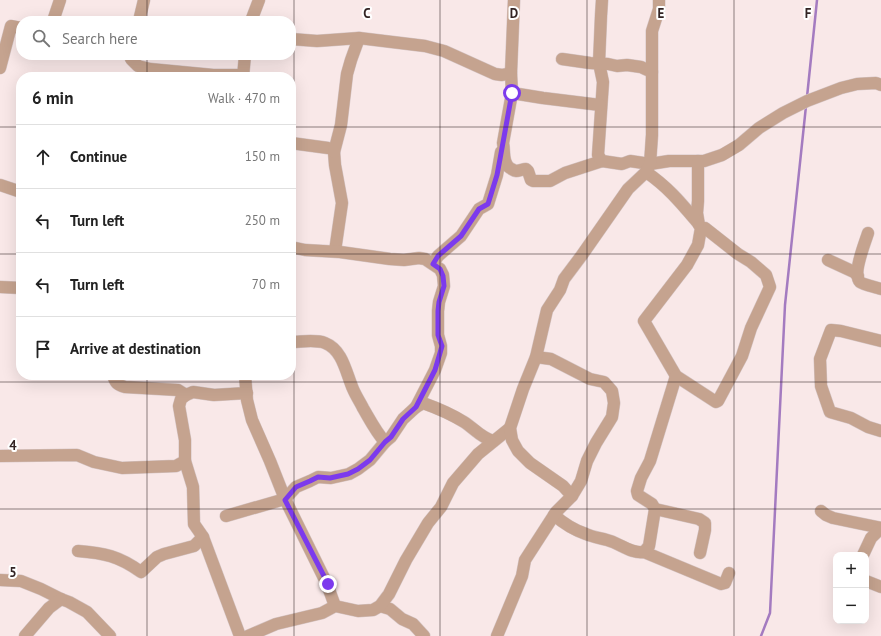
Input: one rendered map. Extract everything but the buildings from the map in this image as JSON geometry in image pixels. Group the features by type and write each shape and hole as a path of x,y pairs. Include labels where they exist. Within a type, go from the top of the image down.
{"street":[{"path":"55,16 60,0"},
{"path":"140,16 144,0"},
{"path":"253,16 258,0"},
{"path":"433,264 438,256 461,236 479,209 488,204 497,175 512,93 511,73 514,0"},
{"path":"602,0 600,63 603,82 600,105 598,155 602,161"},
{"path":"648,168 652,136 652,31 659,9 659,0"},
{"path":"0,68 11,26 16,27"},
{"path":"296,39 317,41 359,38 425,46 444,51 495,74 502,75 511,73"},
{"path":"335,251 342,203 334,152 341,125 347,74 359,38"},
{"path":"562,58 590,63 634,66 652,72"},
{"path":"132,60 138,66 150,69 182,72"},
{"path":"243,72 245,60"},
{"path":"572,496 563,486 530,463 518,451 512,440 510,428 523,389 536,357 547,310 560,290 564,279 628,189 648,168 669,161 704,161 722,156 739,145 759,128 783,113 807,101 841,88 858,84 881,85"},
{"path":"512,93 600,105"},
{"path":"502,143 506,165 512,170 516,171 526,169 531,180 534,181 550,181 564,173 602,161 622,164 630,161 648,168 700,226 705,228 766,275 770,287 751,328 742,356 718,401 716,402 676,376 644,321 687,265 698,245 700,226 697,213 698,161"},
{"path":"296,144 328,148 334,152"},
{"path":"0,185 16,190"},
{"path":"858,276 860,260 868,233"},
{"path":"296,248 305,250 335,251 404,260 422,258 440,269 443,276 444,286 439,302 438,335 442,346 435,370 416,407"},
{"path":"828,260 854,272 858,276 861,283 881,289"},
{"path":"0,287 16,288"},
{"path":"881,342 841,331 831,330 820,359 821,386 830,412 851,418 868,427 881,431"},
{"path":"296,342 316,341 324,342 332,346 338,354 353,389 378,435 385,442"},
{"path":"497,636 522,576 524,560 556,512 572,496 581,481 587,461 596,443 612,418 614,403 612,391 604,382 590,380 551,359 536,357"},
{"path":"644,552 649,546 655,509 652,504 638,495 637,491 641,478 650,461 676,376"},
{"path":"114,380 118,385 125,387 178,390 186,395"},
{"path":"246,380 247,400 252,420 285,500 328,584 334,606"},
{"path":"240,636 203,537 194,524 192,487 185,461 185,440 179,406 181,399 193,392 214,395 247,393"},
{"path":"226,516 285,500 296,487 318,477 330,478 348,474 358,469 370,460 391,437 403,419 416,407 424,403 440,409 464,422 485,438 493,441"},
{"path":"248,636 276,624 322,613 334,606 358,611 373,610 380,606 389,594 406,560 428,524 441,507 453,483 478,454 510,428"},
{"path":"0,456 77,455 94,462 122,468 176,466 185,461"},
{"path":"655,509 699,519 705,523 700,553"},
{"path":"820,511 833,518 881,528"},
{"path":"554,516 561,522 585,534 612,542 636,552 644,552 722,584 724,583 728,573"},
{"path":"864,552 871,538 881,528"},
{"path":"78,551 94,552 113,556 130,564 141,572 157,557 194,546 203,537"},
{"path":"0,580 21,581 69,602 86,612 110,636"},
{"path":"869,582 881,588"},
{"path":"25,636 49,608 61,599"},
{"path":"380,606 390,609 402,619 413,624 424,636"}],"waterway":[{"path":"807,97 817,0"},
{"path":"761,636 770,613 785,305 806,106"}],"route":[{"path":"328,584 285,500 296,487 318,477 330,478 348,474 358,469 370,460 391,437 403,419 416,407 435,370 442,346 438,335 438,311 444,286 443,276 440,269 433,264 438,256 461,236 479,209 488,204 497,175 512,93"}]}
